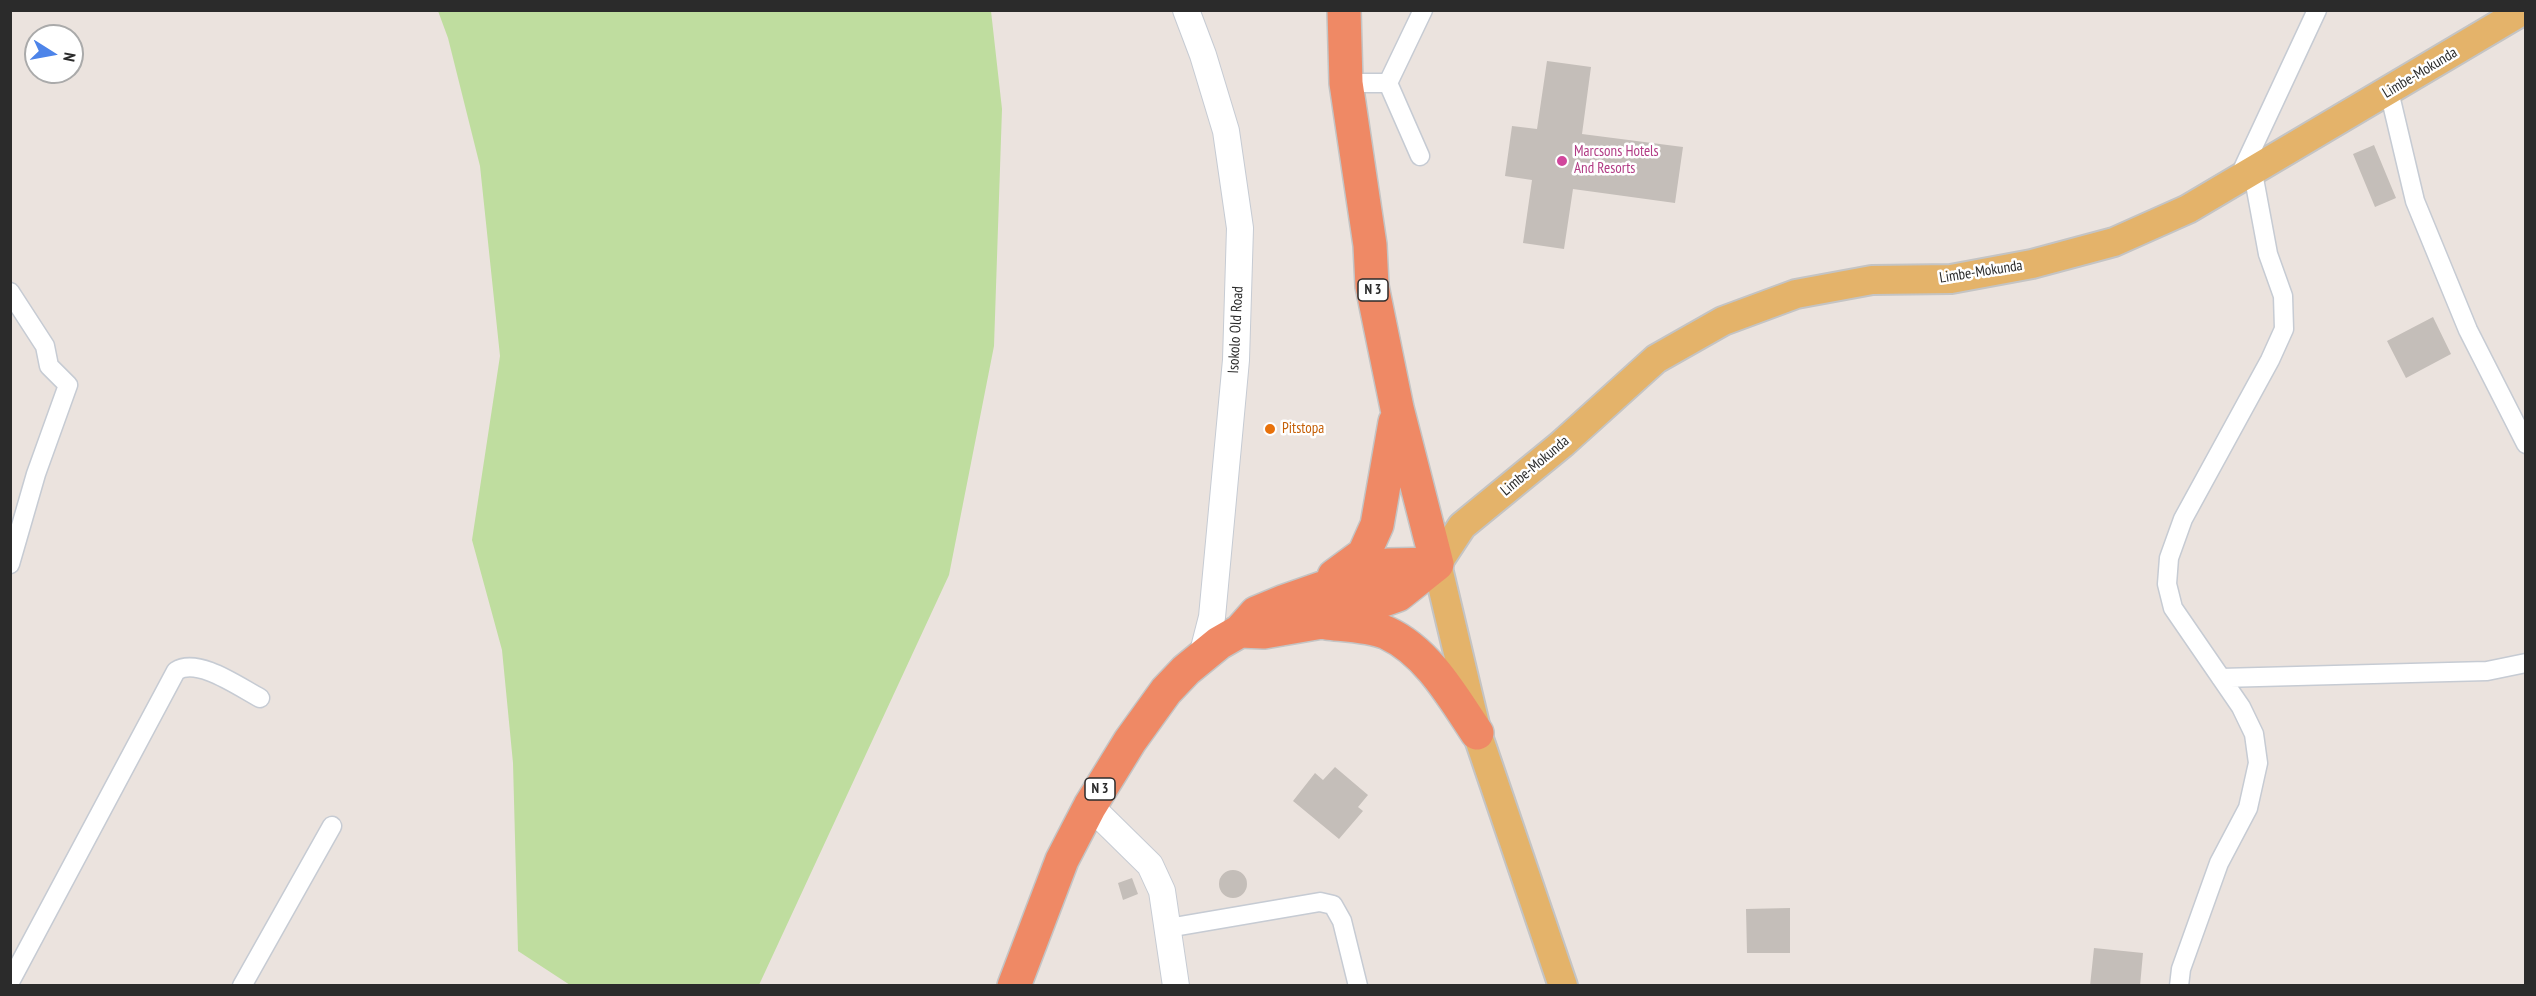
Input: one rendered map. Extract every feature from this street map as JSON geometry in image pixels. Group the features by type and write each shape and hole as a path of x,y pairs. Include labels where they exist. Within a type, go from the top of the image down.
{"highway":[{"name":"N 3","path":"1014,986 1062,860 1090,806 1130,741 1166,691 1202,656 1240,631 1256,613 1318,607 1388,565 1437,564 1397,408 1372,286 1370,245 1346,83 1344,10"},
{"path":"1397,408 1377,525 1364,554 1318,607 1386,632 1414,650 1446,686 1477,733"}],"main road":[{"name":"Limbe-Mokunda","path":"1437,564 1462,526 1562,444 1656,359 1723,321 1796,294 1872,280 1951,279 2032,264 2114,242 2188,209 2245,177 2524,10"},
{"path":"1437,564 1477,733 1563,986"}],"street":[{"name":"Isokolo Old Road","path":"1186,10 1203,55 1226,131 1240,228 1236,360 1212,616 1202,656"},
{"path":"1420,156 1388,83 1424,10"},
{"path":"2179,986 2181,969 2220,863 2248,808 2258,763 2254,734 2241,707 2174,608 2167,584 2169,558 2183,519 2265,370 2284,329 2283,296 2245,177 2318,10"},
{"path":"1346,83 1388,83"},
{"path":"2389,91 2415,201 2468,330 2526,444"},
{"path":"10,292 45,346 49,366 68,386 36,474 10,564"},
{"path":"2221,678 2487,671 2526,663"},
{"path":"23,986 11,980 176,671 183,667 194,666 260,698"},
{"path":"1090,806 1150,865 1162,891 1176,986"},
{"path":"242,986 332,826"},
{"path":"1168,928 1320,902 1333,905 1342,921 1358,986"}],"green space":[{"path":"438,11 991,11 1002,109 994,346 949,575 759,985 570,985 518,951 513,763 502,650 472,540 500,356 480,166 448,38"}],"building":[{"path":"1547,61 1591,67 1582,134 1683,147 1675,203 1573,189 1564,249 1523,243 1532,180 1505,176 1512,126 1537,129"},
{"path":"2374,145 2396,198 2375,207 2353,154"},
{"path":"2433,317 2451,354 2406,378 2387,341"},
{"path":"1335,767 1368,795 1358,807 1363,811 1339,839 1293,801 1315,773 1323,780"},
{"path":"1233,870 1243,874 1247,884 1243,894 1233,898 1223,894 1219,884 1223,874"},
{"path":"1132,878 1138,894 1123,900 1118,883"},
{"path":"1790,908 1790,953 1747,953 1746,909"},
{"path":"2094,948 2143,953 2140,986 2090,986"}],"place":[{"name":"Marcsons Hotels And Resorts","path":"1562,161"},
{"name":"Pitstopa","path":"1270,429"}]}
